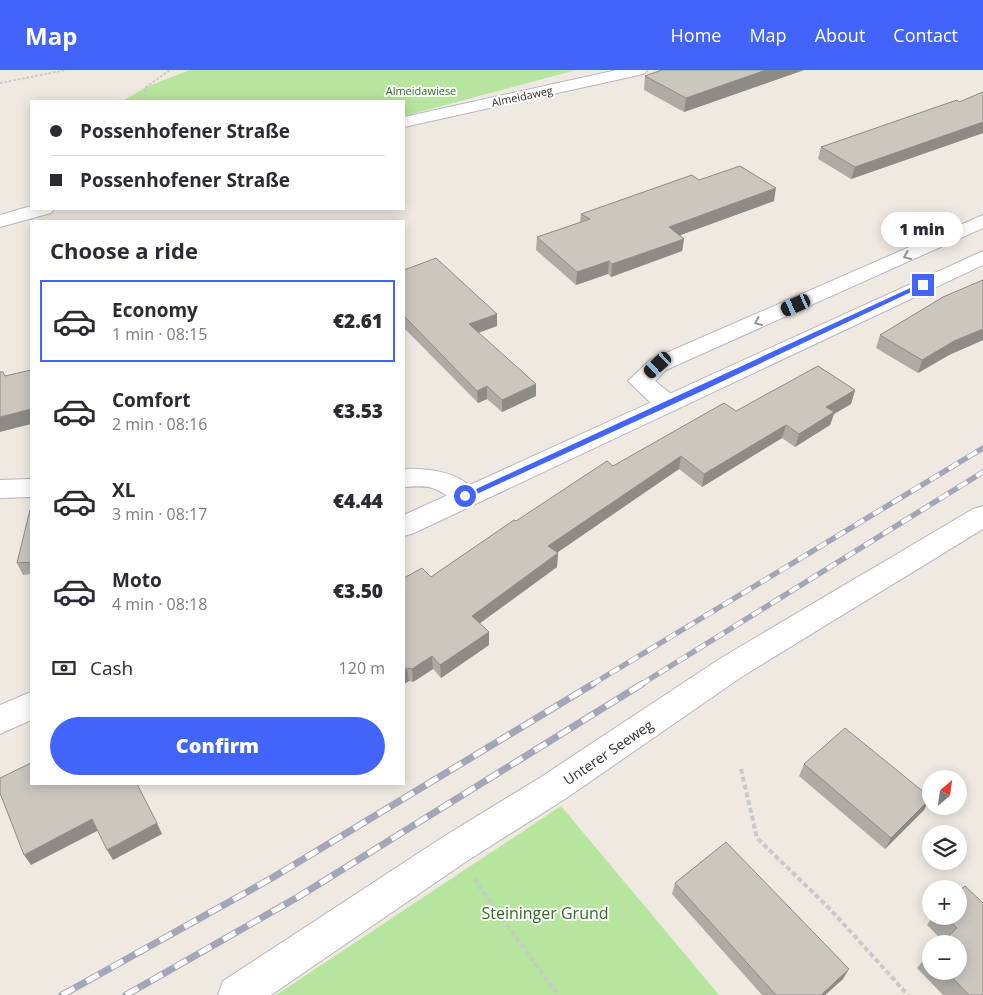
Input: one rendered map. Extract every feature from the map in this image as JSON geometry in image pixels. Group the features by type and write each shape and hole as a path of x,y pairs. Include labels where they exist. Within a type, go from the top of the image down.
{"street":[{"name":"Almeidaweg","path":"405,122 639,70"},
{"path":"0,221 40,210"},
{"path":"667,404 640,381 658,365 983,221"},
{"path":"405,526 983,256"},
{"path":"405,478 425,478 443,481 465,496"},
{"path":"0,489 30,488"},
{"name":"Unterer Seeweg","path":"238,995 455,849 553,788 732,668 983,516"},
{"path":"0,720 30,705"}],"path":[{"path":"0,83 66,70"},
{"path":"144,100 146,87 170,70"},
{"path":"740,769 757,838 830,909 908,995"},
{"path":"478,885 558,995"}],"green space":[{"name":"Almeidawiese","path":"190,70 576,70 405,116 405,100 125,100 146,87"},
{"name":"Steininger Grund","path":"561,806 719,995 276,995"}],"building":[{"path":"662,70 766,70 686,98 645,76"},
{"path":"983,92 983,122 855,167 821,147 957,100 959,102"},
{"path":"740,166 776,188 669,227 684,239 612,264 609,261 577,272 537,237 590,219 581,214 692,175 699,180"},
{"path":"436,258 497,314 469,324 536,384 502,400 487,386 477,391 405,317 405,270"},
{"path":"983,280 983,329 954,341 922,360 880,335 943,297"},
{"path":"818,366 855,390 826,407 834,412 799,434 786,425 704,474 681,456 548,546 558,553 472,616 489,632 440,665 432,656 412,669 405,669 405,577 422,568 431,577 514,520 516,521 607,461 613,466 724,403 736,411"},
{"path":"30,370 30,409 0,417 0,372 3,372 5,376"},
{"path":"30,510 30,562 17,563"},
{"path":"845,728 922,791 922,807 891,838 804,764"},
{"path":"30,763 30,785 138,785 157,823 107,850 92,819 24,855 0,793 0,778"},
{"path":"726,842 849,969 821,995 776,995 675,883"},
{"path":"967,888 983,903 983,995 969,995 955,980 967,980 967,935 950,935 957,928 954,925 967,925"}],"railway":[{"path":"591,685 983,448"},
{"path":"640,685 983,472"},
{"path":"62,995 272,878 593,684"},
{"path":"126,995 298,897 642,684"}],"route":[{"path":"465,496 700,390 923,285"}]}
